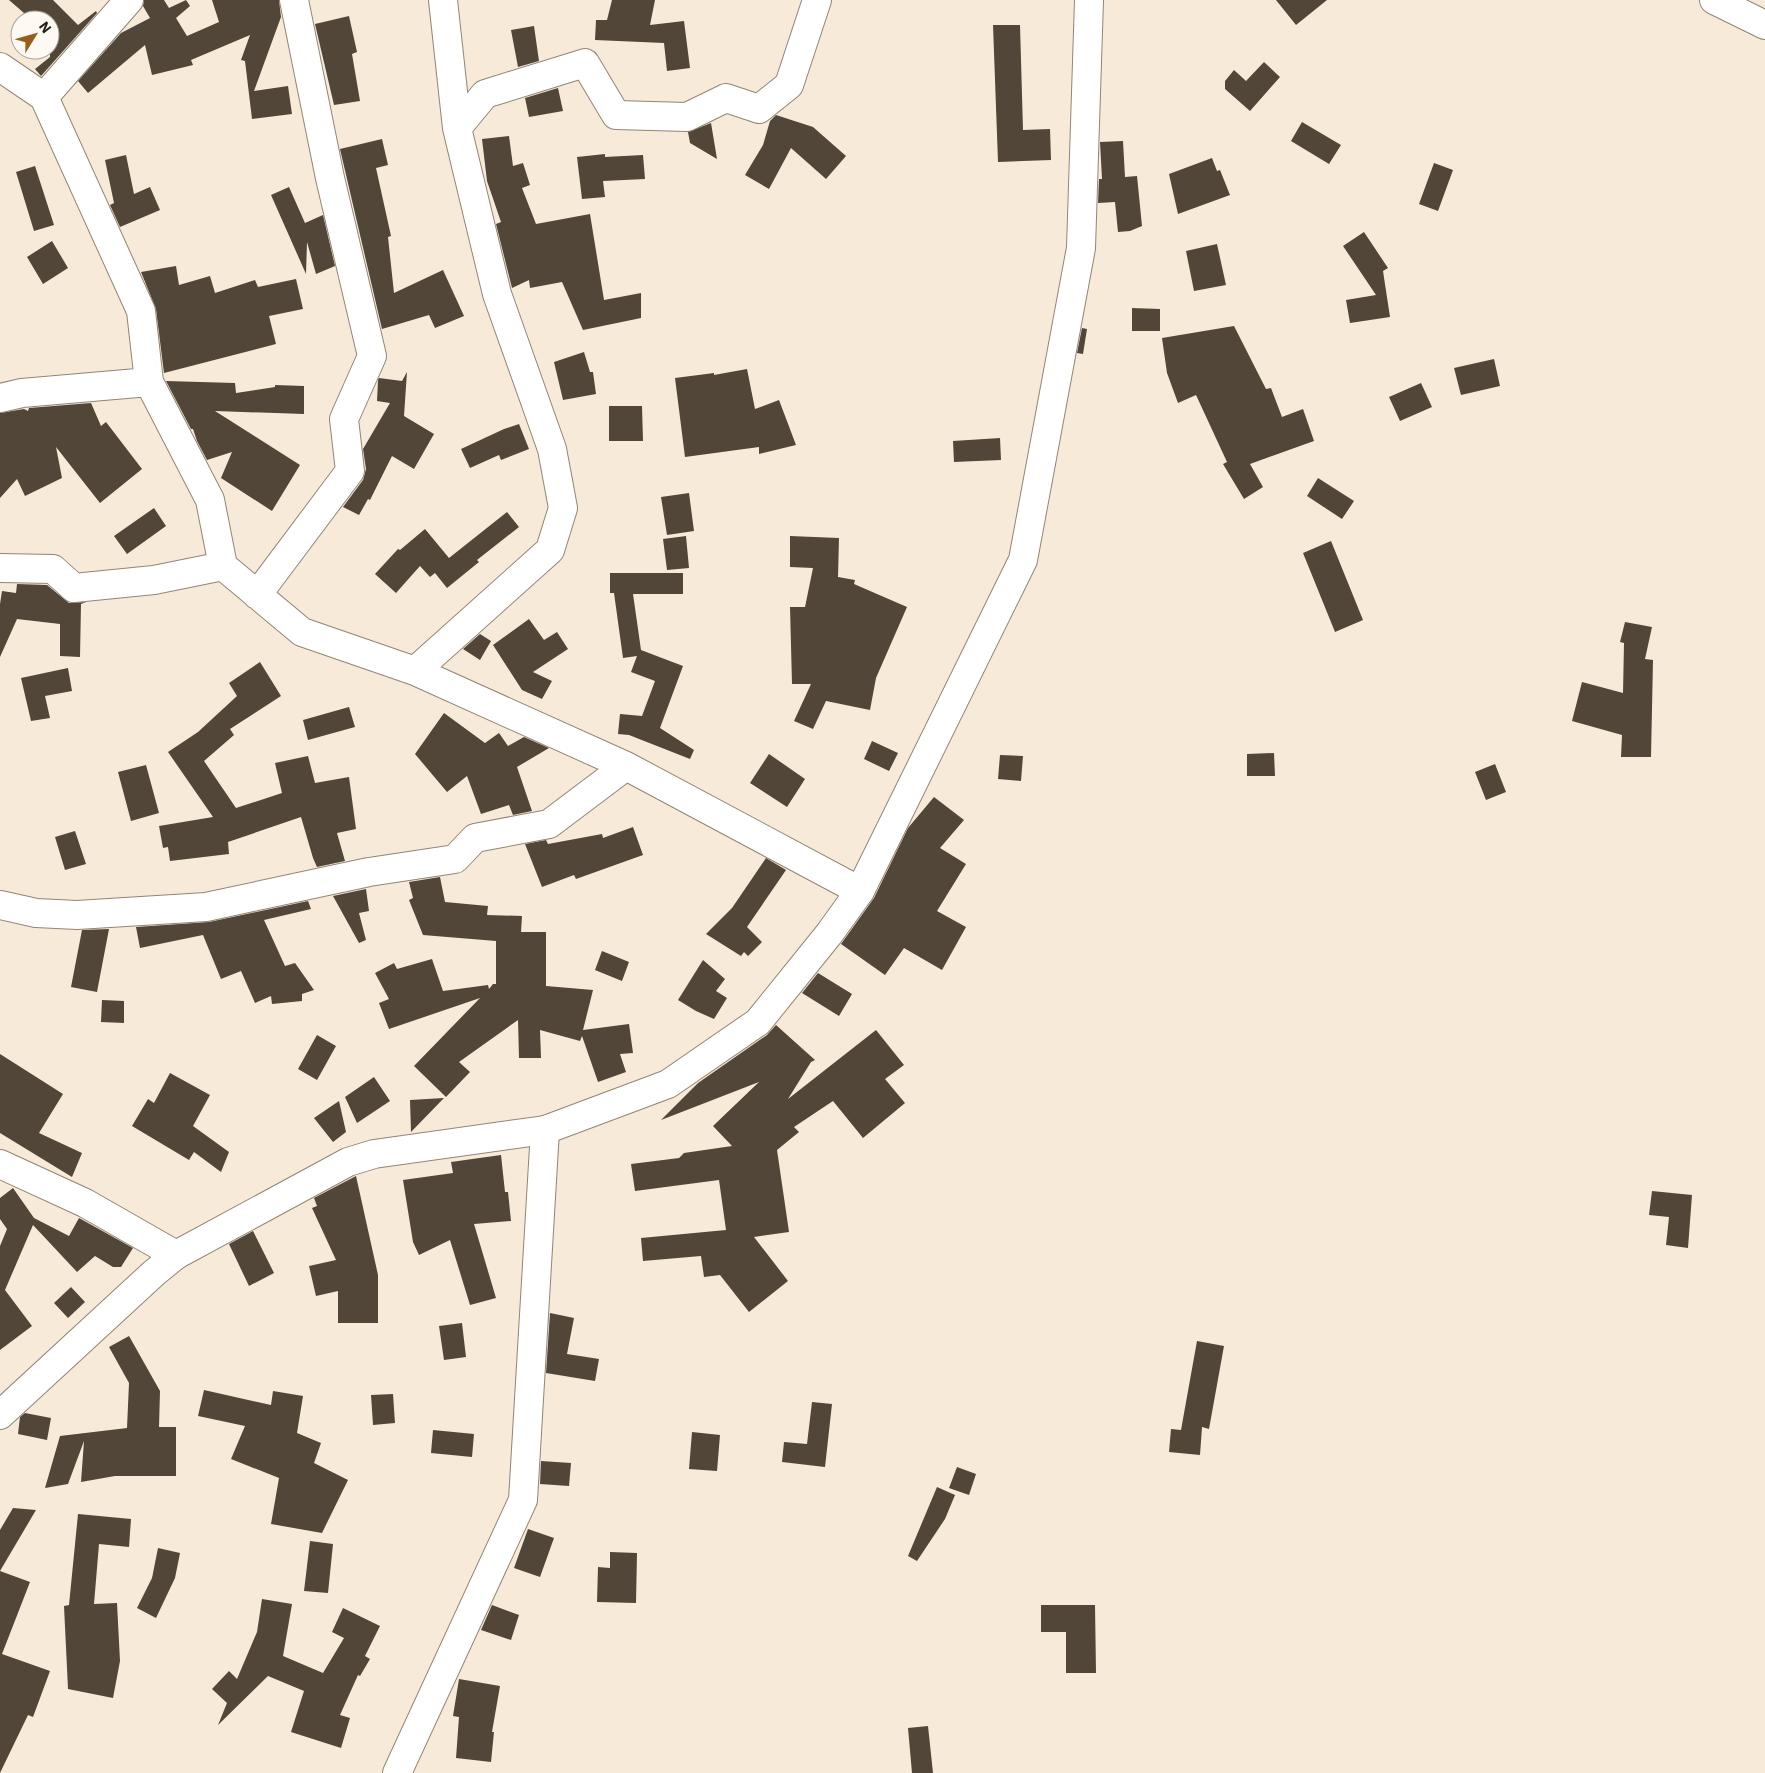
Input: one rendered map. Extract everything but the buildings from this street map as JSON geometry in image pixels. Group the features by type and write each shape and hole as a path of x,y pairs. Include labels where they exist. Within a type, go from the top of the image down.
{"street":[{"path":"44,97 129,0"},
{"path":"257,595 350,472 344,419 372,356 330,178 294,0"},
{"path":"415,671 550,550 563,508 552,449 497,294 457,128 443,0"},
{"path":"457,128 484,94 585,63 616,115 687,117 726,98 759,108 789,85 817,0"},
{"path":"0,1415 176,1255 348,1162 374,1154 545,1130 668,1084 758,1022 828,934 860,891 1024,560 1081,248 1090,0"},
{"path":"1714,0 1765,26"},
{"path":"0,67 44,97 141,311 149,382 210,500 223,566 302,632 415,671 626,766 860,891"},
{"path":"0,398 22,392 149,382"},
{"path":"0,568 53,569 74,588 154,580 223,566"},
{"path":"0,904 36,913 77,915 206,907 369,872 455,859 475,838 549,824 626,766"},
{"path":"398,1773 523,1500 545,1130"},
{"path":"0,1164 85,1203 176,1255"}]}
